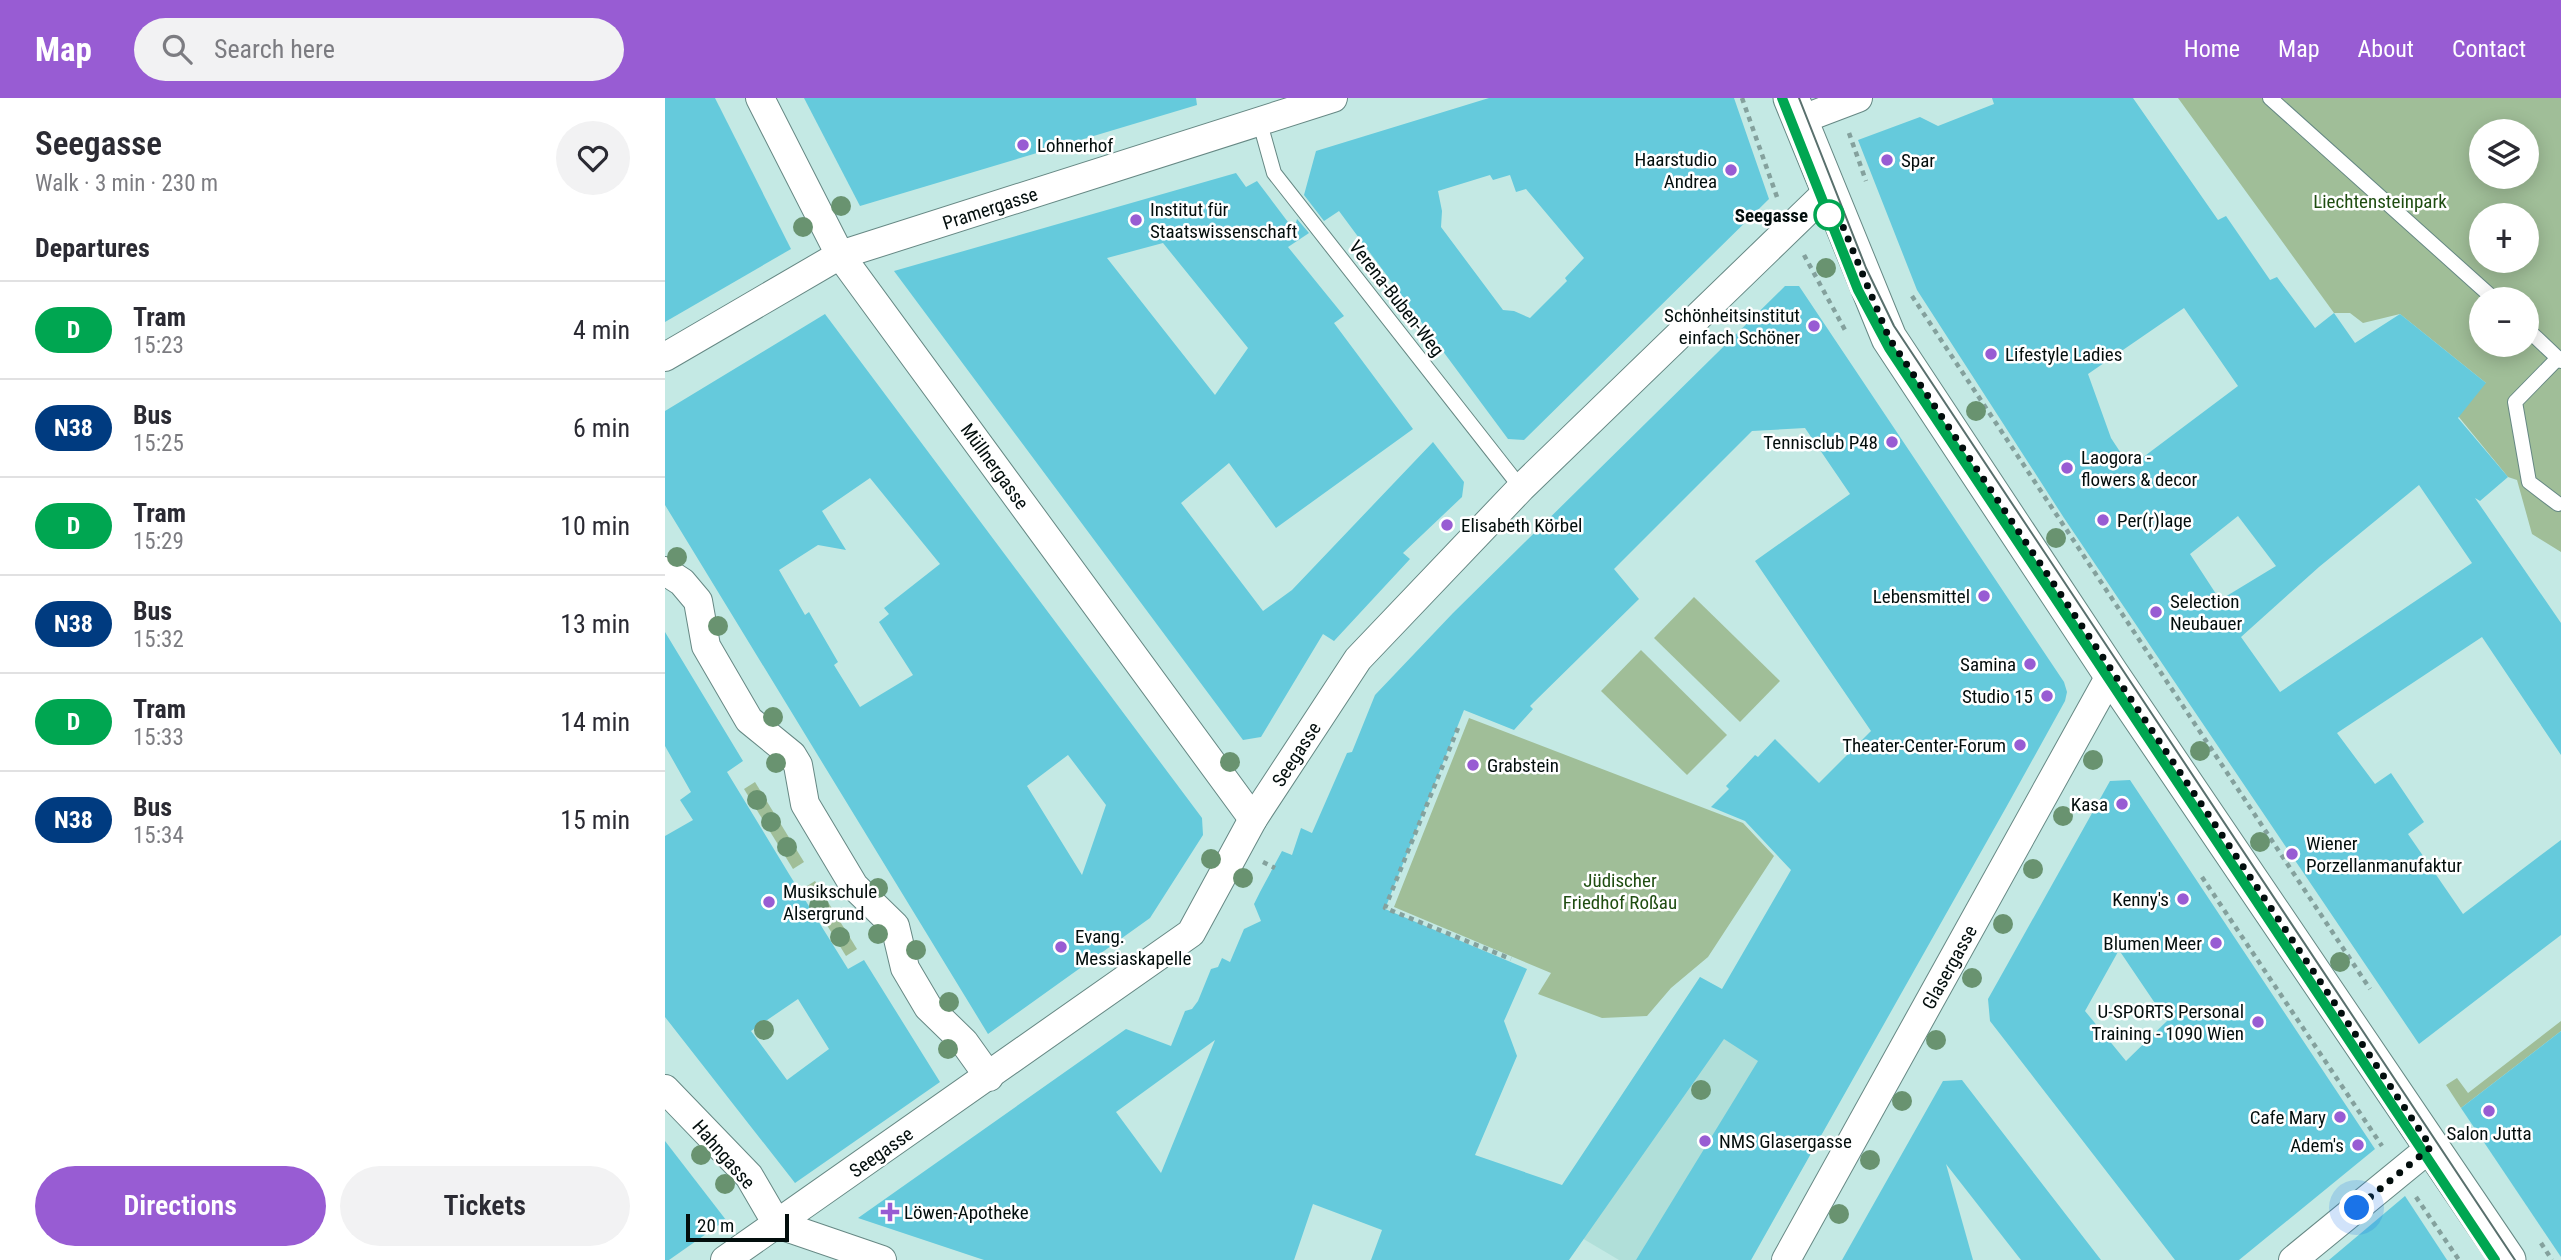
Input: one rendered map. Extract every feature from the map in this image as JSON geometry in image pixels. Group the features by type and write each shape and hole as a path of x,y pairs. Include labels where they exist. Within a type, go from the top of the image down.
{"street":[{"name":"Müllnergasse","path":"760,98 840,255 1254,819"},
{"name":"Pramergasse","path":"665,357 840,255 1333,98"},
{"path":"1848,102 1795,109 1889,338 2111,674 2508,1260"},
{"name":"Seegasse","path":"725,1260 1191,933 1254,819 1358,659 1521,488 1829,190"},
{"path":"665,571 682,582 698,601 706,646 749,720 792,755 798,765 805,804 854,886 895,926 905,968 928,1007 964,1042 989,1077"},
{"name":"Glasergasse","path":"1786,1260 2111,674"},
{"name":"Hahngasse","path":"665,1089 749,1176 777,1224"},
{"path":"2293,1260 2431,1147"},
{"path":"777,1224 882,1260"}],"lane":[{"path":"2270,98 2481,287"},
{"name":"Verena-Buben-Weg","path":"1260,122 1274,173 1521,488"},
{"path":"2539,341 2559,359 2515,402 2529,482 2559,504"}],"path":[{"path":"1742,98 1778,200"},
{"path":"1848,102 1866,182"},
{"path":"1909,290 2374,994"},
{"path":"1458,728 1385,908 1511,959"},
{"path":"1387,903 1395,906"},
{"path":"2537,1237 2553,1260"}],"shaded area":[{"name":"NMS Glasergasse","path":"1700,977 1859,1067 1751,1260 1619,1260 1543,1215"}],"green space":[{"name":"Liechtensteinpark","path":"2178,98 2561,98 2561,552 2532,534 2517,480 2508,477 2422,372 2486,383 2400,314 2363,323 2350,313 2334,313"},
{"path":"1694,597 1780,681 1740,722 1654,638"},
{"path":"1641,650 1727,735 1687,775 1601,691"},
{"name":"Jüdischer Friedhof Roßau","path":"1469,718 1743,823 1774,856 1708,957 1671,988 1647,1016 1602,1018 1538,994 1551,973 1394,907"},
{"path":"755,782 804,862 793,869 744,789"},
{"path":"815,881 857,949 846,956 804,888"},
{"path":"2561,1021 2561,1031 2461,1108 2446,1085 2457,1078 2468,1093"}],"building":[{"path":"665,98 715,98 791,249 665,322"},
{"path":"804,98 1196,98 1197,105 860,206"},
{"path":"1489,98 1734,98 1769,199 1524,440 1508,439 1339,211 1324,221 1304,195 1316,151","holes":["1490,175 1493,180 1510,175 1516,192 1526,189 1584,258 1565,278 1567,281 1530,318 1514,311 1503,310 1441,227 1442,211 1438,191"]},
{"path":"1992,98 2133,98 2218,220 2226,216 2270,280 2277,277 2315,328 2334,313 2355,343 2400,314 2486,383 2458,418 2508,477 2480,501 2475,498 2561,623 2561,755 2482,637 2337,733 2375,784 2391,773 2424,822 2408,834 2463,914 2561,840 2561,935 2419,1044 2064,518 1917,290 1858,140 1920,117 1938,126 1994,104","holes":["2184,308 2238,386 2130,467 2111,438 2088,374","2419,485 2472,563 2280,692 2241,637 2319,567","2238,516 2276,566 2220,600 2190,554"]},
{"path":"1236,173 1246,187 1257,181 1294,230 1297,219 1309,233 1288,247 1344,316 1334,323 1413,429 1276,528 1229,463 1181,503 1263,611 1292,590 1433,442 1464,482 1462,497 1403,553 1410,559 1334,641 1323,634 1261,737 1243,740 894,271","holes":["1163,243 1248,348 1215,395 1107,258"]},
{"path":"1785,286 1799,286 2064,682 2067,692 2065,701 1751,1260 1636,1260 1758,1061 1724,1039 1569,1260 1371,1260 1382,1230 1313,1204 1294,1260 984,1260 858,1218 1126,1029 1171,1046 1185,1011 1192,1009 1198,1001 1211,969 1218,967 1222,958 1230,962 1244,929 1261,921 1254,904 1260,892 1282,851 1292,855 1301,828 1312,833 1347,753 1352,752 1375,695 1453,613","holes":["1805,428 1850,494 1755,561 1871,731 1819,783 1775,739 1758,757 1755,755 1726,786 1729,789 1711,807 1745,821 1791,870 1722,989 1700,977 1562,1185 1475,1155 1517,1056 1504,1021 1527,969 1385,909 1464,710 1514,730 1533,709 1530,706 1639,599 1614,569 1752,431","1215,1040 1161,1173 1116,1112"]},
{"path":"825,314 1202,818 1203,835 1150,918 988,1034 665,505 665,411","holes":["870,478 940,564 884,608 889,614 879,622 913,675 860,707 834,665 838,662 809,612 805,615 779,570 818,545 846,550 822,511","1068,755 1106,805 1082,875 1027,786"]},
{"path":"665,632 743,761 727,772 789,874 848,969 864,960 940,1082 795,1183 665,1017 665,836 693,820 680,800 691,792 665,746","holes":["798,999 829,1049 787,1080 751,1031"]},
{"path":"2130,780 2375,1149 2239,1260 2175,1260 1990,1021 1988,999 2110,781","holes":["2119,950 2167,1021 2126,1061 2085,1011"]},
{"path":"2561,1031 2561,1257 2461,1108"},
{"path":"1962,1080 2101,1260 2021,1260 1946,1164 1973,1260 1842,1260 1943,1081"},
{"path":"665,1141 726,1220 669,1260 665,1260"},
{"path":"2405,1196 2447,1260 2329,1260"}],"tram line":[{"name":"D","path":"1782,98 1858,290 1889,348 2495,1260"},
{"path":"1783,98 1858,290 1889,348 2495,1260"},
{"path":"1799,98 1866,268 1894,326 2515,1260"}],"place":[{"name":"Lohnerhof","path":"1023,145"},
{"name":"Spar","path":"1887,160"},
{"name":"Haarstudio Andrea","path":"1731,170"},
{"name":"Seegasse","path":"1829,215"},
{"name":"Institut für Staatswissenschaft","path":"1136,220"},
{"name":"Schönheitsinstitut einfach Schöner","path":"1814,326"},
{"name":"Lifestyle Ladies","path":"1991,354"},
{"name":"Tennisclub P48","path":"1892,442"},
{"name":"Laogora - flowers & decor","path":"2067,468"},
{"name":"Per(r)lage","path":"2103,520"},
{"name":"Elisabeth Körbel","path":"1447,525"},
{"name":"Lebensmittel","path":"1984,596"},
{"name":"Selection Neubauer","path":"2156,612"},
{"name":"Samina","path":"2030,664"},
{"name":"Studio 15","path":"2047,696"},
{"name":"Theater-Center-Forum","path":"2020,745"},
{"name":"Grabstein","path":"1473,765"},
{"name":"Kasa","path":"2122,804"},
{"name":"Wiener Porzellanmanufaktur","path":"2292,854"},
{"name":"Kenny's","path":"2183,899"},
{"name":"Musikschule Alsergrund","path":"769,902"},
{"name":"Blumen Meer","path":"2216,943"},
{"name":"Evang. Messiaskapelle","path":"1061,947"},
{"name":"U-SPORTS Personal Training - 1090 Wien","path":"2258,1022"},
{"name":"Salon Jutta","path":"2489,1111"},
{"name":"Cafe Mary","path":"2340,1117"},
{"name":"NMS Glasergasse","path":"1705,1141"},
{"name":"Adem's","path":"2358,1145"},
{"name":"Löwen-Apotheke","path":"890,1212"}],"route":[{"path":"1829,215 1837,212 1889,338 2111,674 2431,1147 2357,1208"}]}
